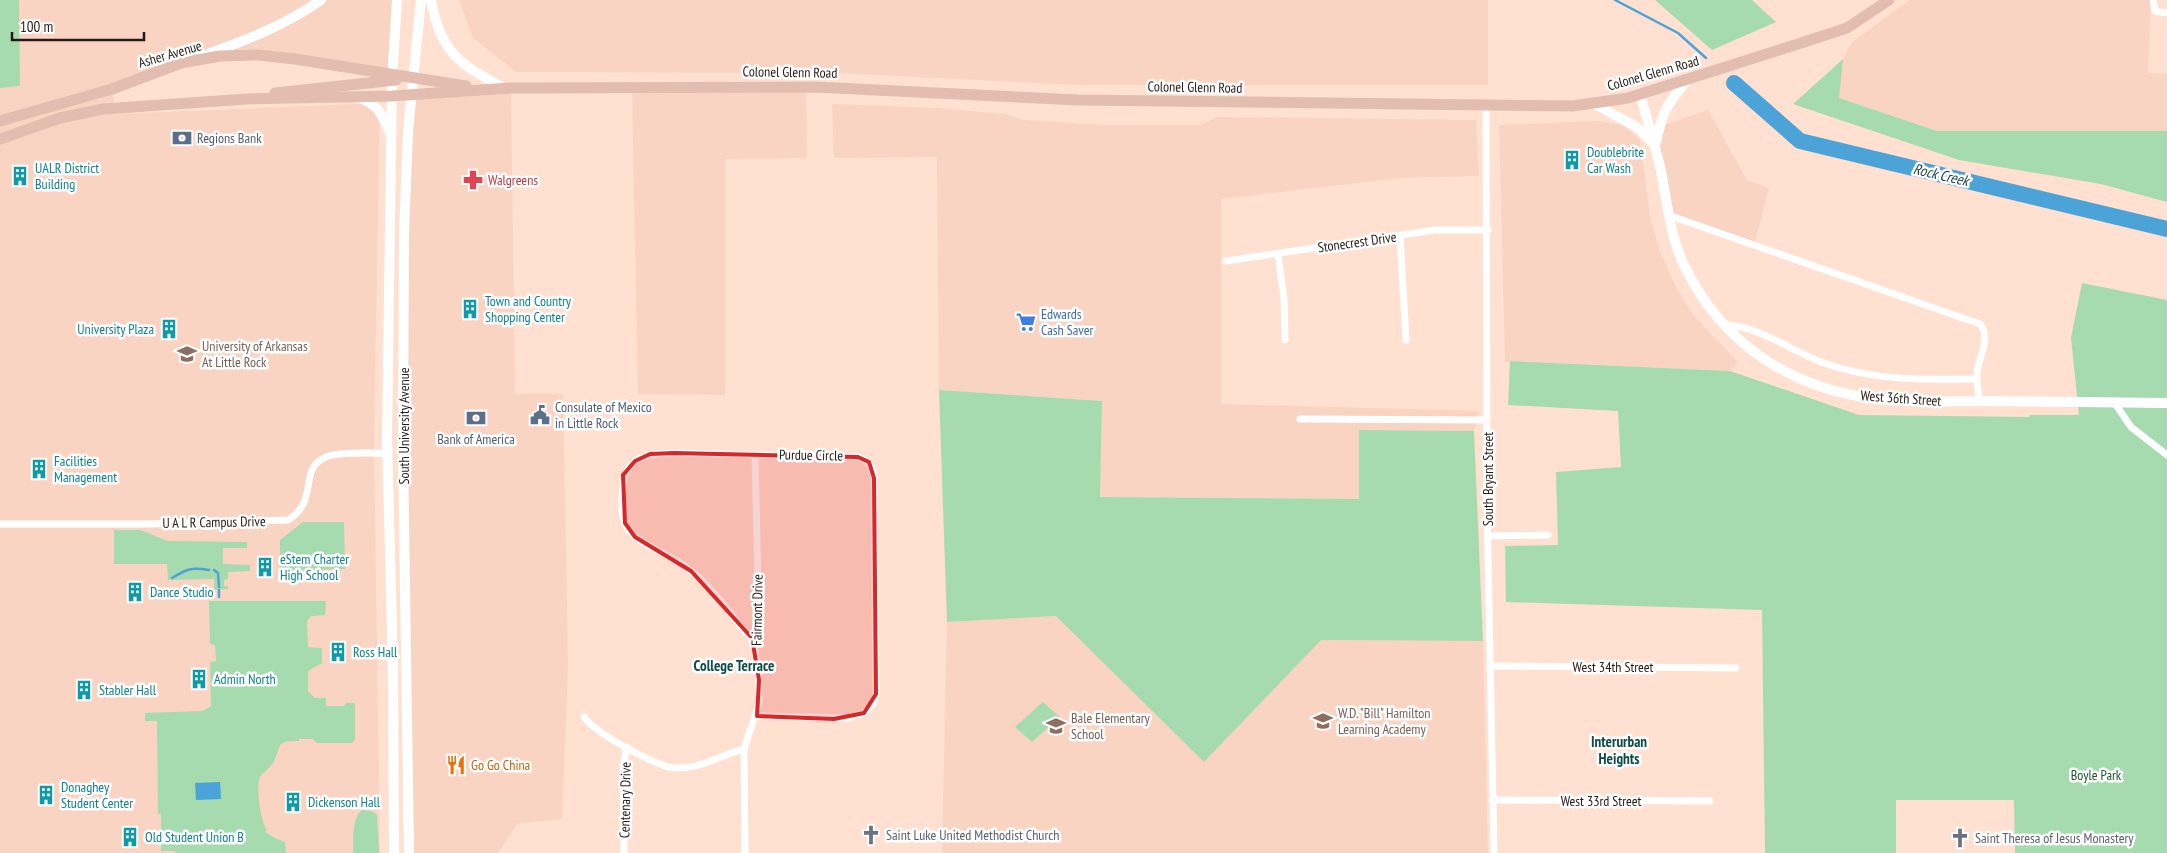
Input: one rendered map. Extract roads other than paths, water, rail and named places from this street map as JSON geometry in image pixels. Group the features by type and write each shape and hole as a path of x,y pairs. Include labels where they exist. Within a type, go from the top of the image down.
{"main road":[{"path":"182,63 267,32 298,16 321,0"},
{"name":"South University Avenue","path":"394,853 393,670 387,453 388,260 392,77 397,0"},
{"name":"South University Avenue","path":"409,853 403,453 404,234 411,95 421,0"},
{"path":"431,0 437,26 454,56 502,88"},
{"name":"Colonel Glenn Road","path":"411,95 480,88 815,87 1078,100 1573,106 1595,104 1640,94 1847,28 1878,4 1889,0"},
{"name":"Asher Avenue","path":"0,121 112,89 182,63 220,56 258,55 294,59 392,77"},
{"path":"247,100 278,92 392,77"},
{"name":"Colonel Glenn Road","path":"392,77 413,78 480,88"},
{"path":"1655,147 1662,115 1668,103 1690,78"},
{"name":"West 36th Street","path":"1640,94 1655,147 1668,215 1684,266 1703,298 1723,325 1742,344 1775,368 1811,384 1876,399 2167,403"},
{"path":"0,139 60,118 103,109 247,100 411,95"},
{"path":"357,97 366,100 379,109 392,137"},
{"path":"1595,104 1638,128 1655,147"}],"street":[{"path":"2153,0 2156,11 2165,13"},
{"name":"South Bryant Street","path":"1486,105 1488,536 1494,853"},
{"path":"1668,215 1980,324 1984,328 1986,336 1977,379 1980,401"},
{"name":"Stonecrest Drive","path":"1226,260 1435,230 1488,230"},
{"path":"1400,236 1406,340"},
{"path":"1278,254 1284,299 1285,340"},
{"path":"1723,325 1735,325 1749,330 1822,363 1846,371 1892,378 1977,379"},
{"path":"2114,402 2131,427 2167,455"},
{"path":"1300,419 1487,420"},
{"name":"U A L R Campus Drive","path":"0,524 212,523 288,520 304,506 311,471 320,460 335,455 387,453"},
{"name":"Purdue Circle","path":"754,642 732,614 691,571 639,540 628,530 622,511 623,475 635,461 650,454 858,457 869,462 873,470 876,644 876,694 873,704 858,716 834,719 757,716"},
{"name":"Fairmont Drive","path":"745,853 744,749 757,716 759,704 759,680 754,642 758,628 755,455"},
{"path":"1488,536 1548,535"},
{"name":"West 34th Street","path":"1490,666 1736,668"},
{"path":"584,717 589,724 600,732 659,764 677,769 695,766 744,749"},
{"name":"Centenary Drive","path":"624,853 623,765 627,747"},
{"name":"West 33rd Street","path":"1492,800 1710,801"}],"water":[{"path":"220,782 221,799 196,800 195,783"}],"waterway":[{"path":"1615,0 1678,33 1706,58"},
{"name":"Rock Creek","path":"1734,83 1800,141 2167,229"},
{"path":"172,578 189,570 209,570"},
{"path":"214,570 218,573 219,587"},
{"path":"219,590 219,597"}],"place":[{"name":"Regions Bank","path":"182,138"},
{"name":"Doublebrite Car Wash","path":"1572,160"},
{"name":"UALR District Building","path":"20,176"},
{"name":"Walgreens","path":"473,180"},
{"name":"Town and Country Shopping Center","path":"470,309"},
{"name":"Edwards Cash Saver","path":"1026,322"},
{"name":"University Plaza","path":"169,329"},
{"name":"University of Arkansas At Little Rock","path":"187,354"},
{"name":"Consulate of Mexico in Little Rock","path":"540,415"},
{"name":"Bank of America","path":"476,418"},
{"name":"Facilities Management","path":"39,469"},
{"name":"eStem Charter High School","path":"265,567"},
{"name":"Dance Studio","path":"135,592"},
{"name":"Ross Hall","path":"338,652"},
{"name":"Admin North","path":"199,679"},
{"name":"Stabler Hall","path":"84,690"},
{"name":"W.D. \"Bill\" Hamilton Learning Academy","path":"1323,721"},
{"name":"Bale Elementary School","path":"1056,726"},
{"name":"Go Go China","path":"456,765"},
{"name":"Donaghey Student Center","path":"46,795"},
{"name":"Dickenson Hall","path":"293,802"},
{"name":"Saint Luke United Methodist Church","path":"871,835"},
{"name":"Old Student Union B","path":"130,837"},
{"name":"Saint Theresa of Jesus Monastery","path":"1960,838"}],"district":[{"name":"College Terrace","path":"734,666"},
{"name":"Interurban Heights","path":"1619,750"}],"park label":[{"name":"Boyle Park","path":"2096,775"}]}
